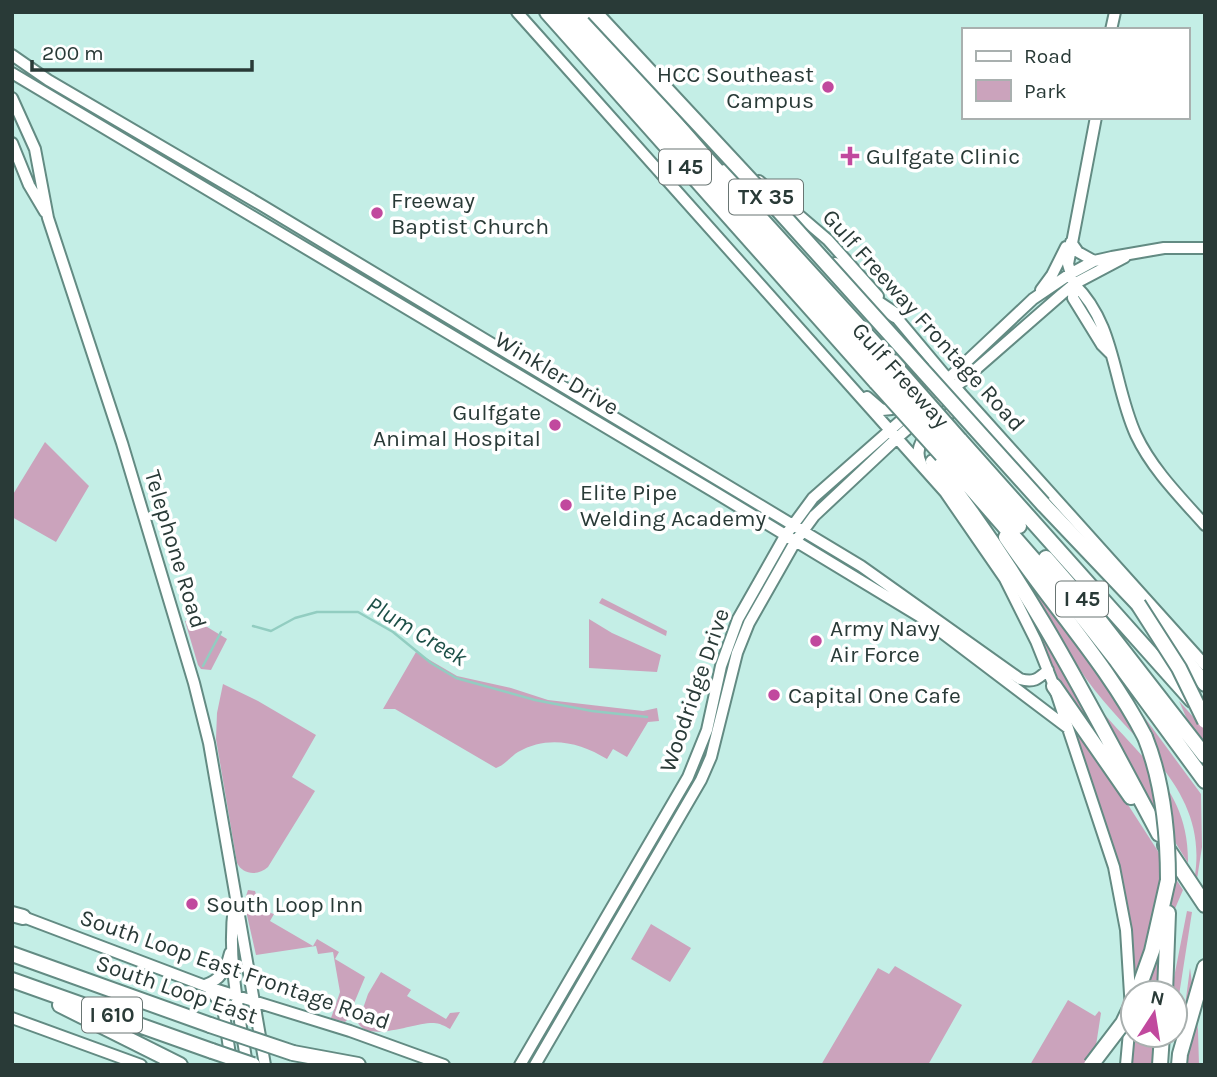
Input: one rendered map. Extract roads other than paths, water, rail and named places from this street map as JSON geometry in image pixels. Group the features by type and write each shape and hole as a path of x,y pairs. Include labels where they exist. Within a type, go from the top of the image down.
{"highway":[{"name":"Gulf Freeway","path":"547,12 885,374"},
{"name":"Gulf Freeway","path":"562,12 885,374 907,416 1069,600 1117,660 1205,781"},
{"name":"Gulf Freeway","path":"579,12 713,166 885,374 942,455 1093,612 1205,756"},
{"name":"TX 35","path":"594,12 781,213 1043,504 1138,604 1179,668 1205,721"},
{"path":"713,166 738,179 877,303 895,315"},
{"name":"Gulf Freeway","path":"942,455 1205,714"},
{"path":"942,455 964,500 1024,587 1159,834"},
{"path":"973,490 1034,579 1093,655 1146,737 1154,758 1165,817 1168,880 1165,979"},
{"path":"1138,604 1177,646 1205,684"},
{"path":"1054,686 1104,761 1159,834 1205,905"},
{"path":"1142,979 1152,951 1168,880"},
{"name":"South Loop East","path":"12,954 328,1065"},
{"path":"1179,1065 1205,967"},
{"path":"12,980 180,1065"},
{"name":"South Loop East","path":"12,980 253,1065"},
{"path":"1091,1065 1119,1028"},
{"path":"293,1053 358,1065"}],"main road":[{"path":"517,12 896,439 942,455"},
{"name":"Gulf Freeway Frontage Road","path":"603,12 726,149 828,240 1004,442 1205,665"},
{"name":"Winkler Drive","path":"12,55 48,80 678,456 693,472"},
{"name":"Winkler Drive","path":"12,73 643,449 693,472 797,528 879,578 1020,679 1030,682 1037,680 1048,670"},
{"path":"42,92 48,80"},
{"name":"Telephone Road","path":"12,98 35,149 48,218 122,443 194,683 209,743 234,900 256,1002 265,1065"},
{"path":"1096,119 1072,238 1073,298 1102,345 1110,353 1129,417 1147,457 1205,524"},
{"path":"111,132 118,121"},
{"name":"Telephone Road","path":"12,143 29,185 48,218"},
{"path":"179,172 186,161"},
{"path":"1072,238 1078,252 1094,261"},
{"path":"1033,299 1052,275 1072,238"},
{"name":"Woodridge Drive","path":"520,1065 697,757 707,730 726,648 738,620 813,498 888,430 952,383 1094,261 1164,248 1205,248"},
{"name":"Woodridge Drive","path":"797,528 896,439 1033,299 1128,255"},
{"path":"824,357 831,360 875,405 882,410 892,409 927,375 927,363 916,346 916,340"},
{"path":"511,370 518,360"},
{"path":"594,419 600,409"},
{"path":"942,455 917,453 920,442 952,411 965,413 977,420 994,437 1004,442"},
{"path":"643,449 651,447 662,454 678,456"},
{"path":"942,455 945,492 1005,579 1048,670 1114,867 1126,930 1131,1010 1126,1065"},
{"name":"Winkler Drive","path":"719,487 790,539 948,636 1068,728"},
{"name":"Woodridge Drive","path":"535,1065 682,813 711,757 737,653 790,539"},
{"path":"670,808 682,813"},
{"name":"Telephone Road","path":"234,900 232,947 247,1065"},
{"name":"South Loop East Frontage Road","path":"16,914 206,986 350,1031 444,1065"},
{"path":"232,947 225,969 215,981 206,986 223,1007 232,1065"},
{"path":"12,1018 141,1065"}],"waterway":[{"name":"Plum Creek","path":"253,626 271,631 295,618 317,612 358,612 393,632 431,663 456,678 535,700 592,711 647,717"},
{"name":"Plum Creek","path":"203,666 221,632"}],"place":[{"name":"HCC Southeast Campus","path":"828,87"},
{"name":"Gulfgate Clinic","path":"850,156"},
{"name":"Freeway Baptist Church","path":"377,213"},
{"name":"Gulfgate Animal Hospital","path":"555,425"},
{"name":"Elite Pipe Welding Academy","path":"566,505"},
{"name":"Army Navy Air Force","path":"816,641"},
{"name":"Capital One Cafe","path":"774,695"},
{"name":"South Loop Inn","path":"192,904"}]}
